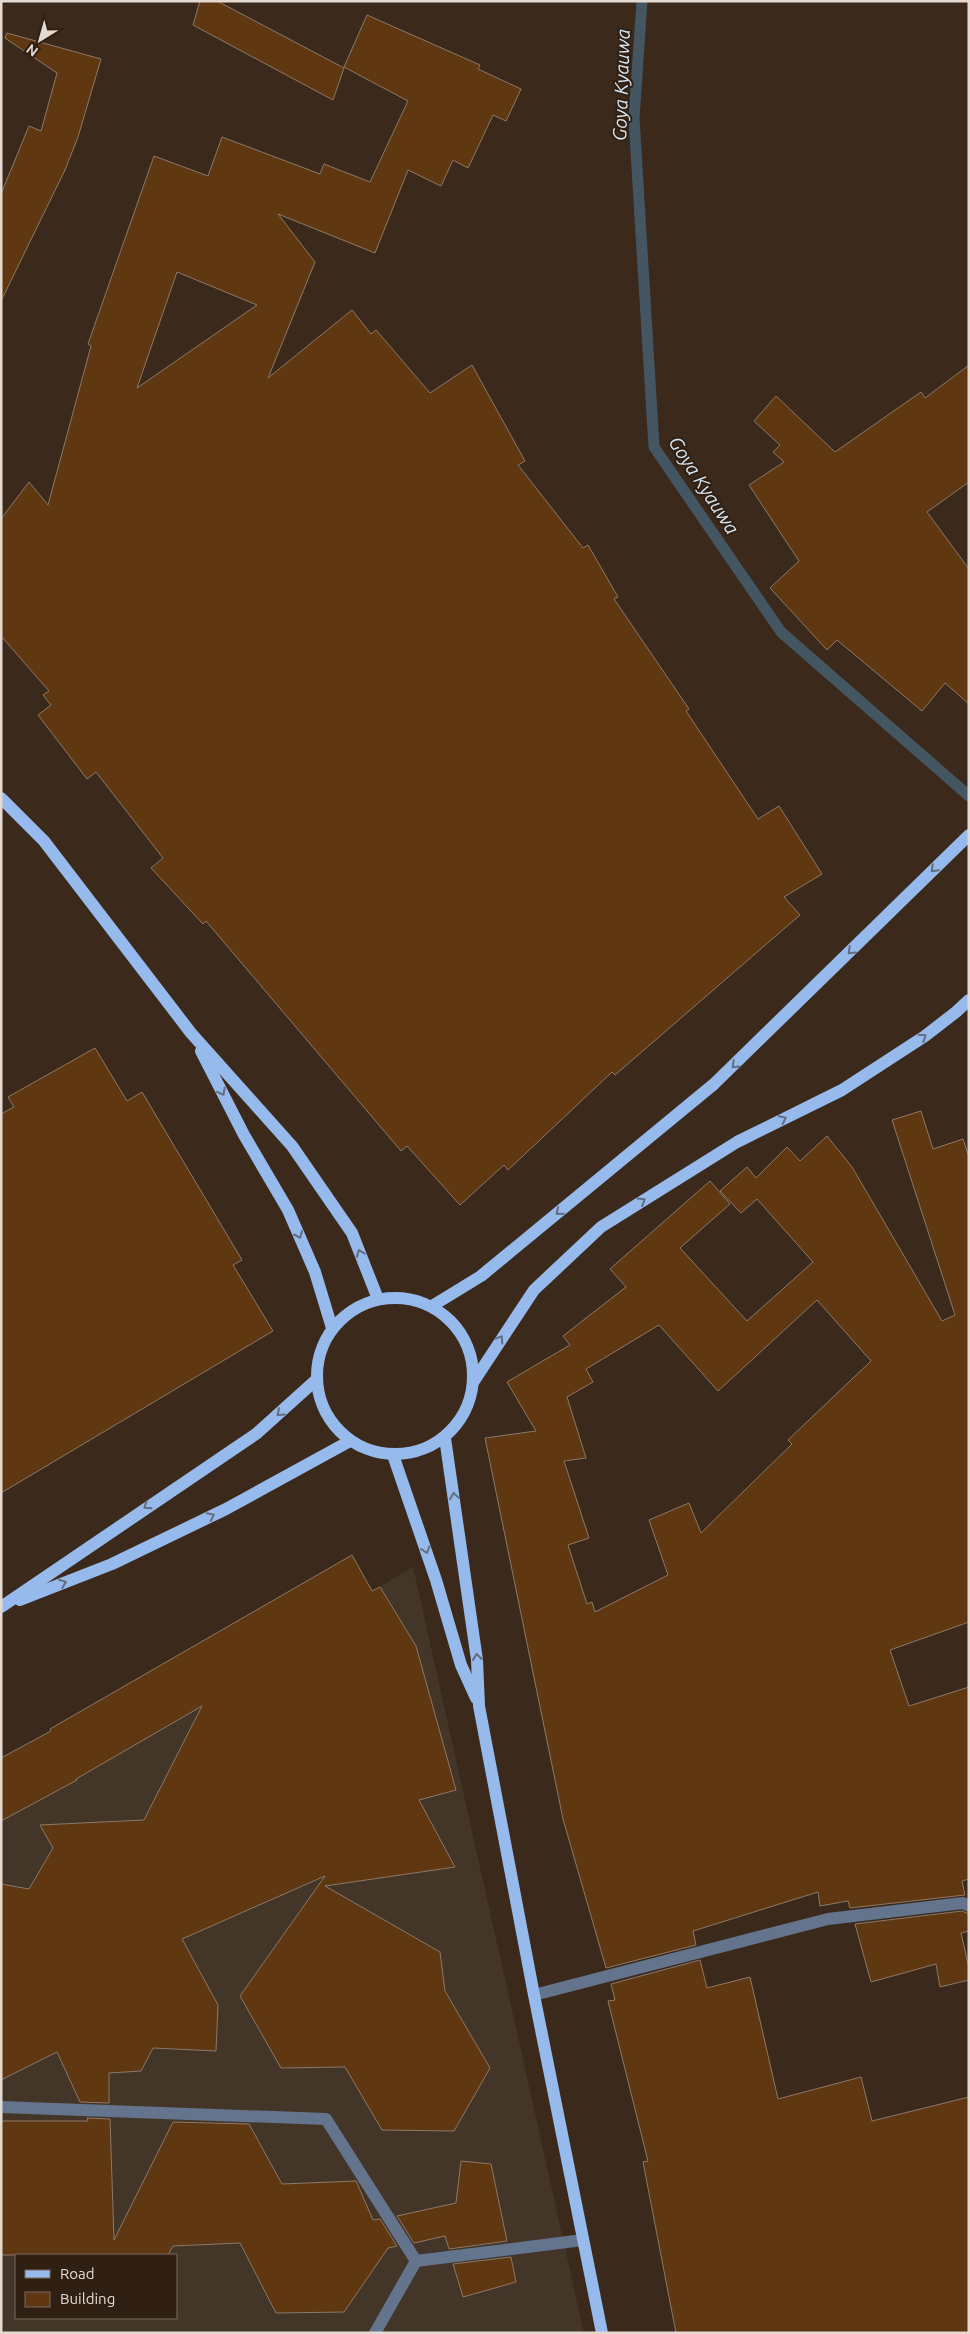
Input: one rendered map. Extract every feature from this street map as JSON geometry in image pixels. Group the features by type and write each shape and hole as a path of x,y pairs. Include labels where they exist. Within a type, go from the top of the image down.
{"main road":[{"path":"1,798 44,841 191,1033 292,1146 352,1233 378,1299"},
{"path":"432,1306 481,1276 714,1084 886,918 969,834"},
{"path":"474,1380 534,1290 601,1227 736,1142 842,1090 925,1036 969,1000"},
{"path":"191,1033 244,1135 288,1210 315,1272 332,1328"},
{"path":"405,1298 432,1306 450,1320 464,1337 472,1358 474,1380 466,1412 445,1438 420,1451 392,1455 370,1451 350,1440 326,1414 316,1380 319,1353 332,1328 352,1310 378,1299 405,1298"},
{"path":"1,1607 256,1434 316,1380"},
{"path":"445,1438 477,1660 479,1706 534,1995 602,2333"},
{"path":"1,1607 112,1564 226,1509 350,1440"},
{"path":"392,1455 436,1580 461,1665 479,1706"}],"street":[{"path":"534,1995 828,1919 963,1903 969,1906"},
{"path":"1,2107 326,2119 416,2261"},
{"path":"416,2261 583,2240"},
{"path":"375,2333 416,2261"}],"shaded area":[{"path":"413,1567 584,2333 1,2333 1,1810"}],"building":[{"path":"200,1 217,1 344,68 333,100 193,25"},
{"path":"367,15 480,65 478,69 521,89 506,121 493,115 468,168 453,160 441,186 408,170 375,253 278,214 315,262 268,378 352,310 371,334 376,330 430,393 472,365 525,461 518,465 583,548 588,545 618,597 614,599 689,709 686,711 758,819 779,806 822,874 784,897 800,915 615,1075 612,1072 508,1170 504,1165 460,1205 407,1146 401,1151 206,921 203,924 151,868 163,858 96,772 87,779 38,715 51,705 43,695 49,691 1,636 1,519 29,482 48,505 91,346 88,344 154,156 208,176 222,137 320,174 324,164 370,182 408,101 344,67","holes":["177,272 257,305 137,388"]},
{"path":"7,33 101,59 78,137 65,170 1,301 1,194 29,126 41,131 57,73 5,38"},
{"path":"969,365 969,482 927,512 969,569 969,704 945,683 922,711 837,640 827,650 770,588 799,561 749,485 784,462 773,452 780,445 754,421 776,396 835,452 921,392 925,398"},
{"path":"95,1048 127,1101 142,1092 242,1260 233,1265 273,1331 1,1493 1,1114 14,1107 8,1097"},
{"path":"921,1111 933,1149 963,1139 969,1157 969,1622 890,1650 909,1706 969,1687 969,1879 962,1881 965,1895 850,1908 848,1901 820,1906 818,1892 693,1931 696,1945 606,1968 563,1819 485,1438 536,1431 507,1382 570,1345 563,1336 626,1287 610,1269 710,1181 730,1204 680,1248 747,1321 813,1262 757,1199 741,1213 720,1191 747,1167 756,1178 787,1147 800,1161 827,1136 852,1167 942,1321 955,1315 892,1120","holes":["817,1300 871,1361 788,1440 792,1444 701,1533 689,1503 649,1520 668,1575 595,1612 592,1602 587,1604 568,1545 589,1538 564,1461 586,1458 567,1397 593,1382 586,1369 659,1325 718,1391"]},
{"path":"352,1555 372,1591 380,1587 416,1646 456,1790 419,1800 455,1867 325,1886 440,1952 445,1991 490,2068 454,2131 382,2130 345,2067 281,2068 240,1996 325,1876 182,1939 218,2005 216,2051 153,2048 141,2071 109,2073 109,2103 80,2102 57,2052 1,2080 1,1884 29,1889 53,1848 40,1825 144,1820 202,1706 77,1780 1,1821 1,1758 51,1731 50,1729"},
{"path":"962,1911 969,1914 969,1931 961,1933 969,1968 969,1980 940,1987 936,1964 871,1982 855,1924"},
{"path":"700,1960 707,1988 750,1977 778,2099 861,2077 872,2121 969,2097 969,2333 676,2333 643,2162 648,2161 608,2001 615,2000 611,1984"},
{"path":"87,2118 110,2119 114,2240 173,2122 249,2124 282,2184 356,2181 373,2220 380,2219 397,2246 388,2248 344,2312 276,2313 240,2243 173,2246 169,2254 1,2255 1,2121 88,2121"},
{"path":"461,2161 491,2164 507,2241 449,2249 445,2236 414,2243 397,2216 456,2203"},
{"path":"511,2257 516,2282 463,2297 453,2264"}],"waterway":[{"name":"Goya Kyauwa","path":"642,1 634,118 654,447 781,632 969,796"}]}
